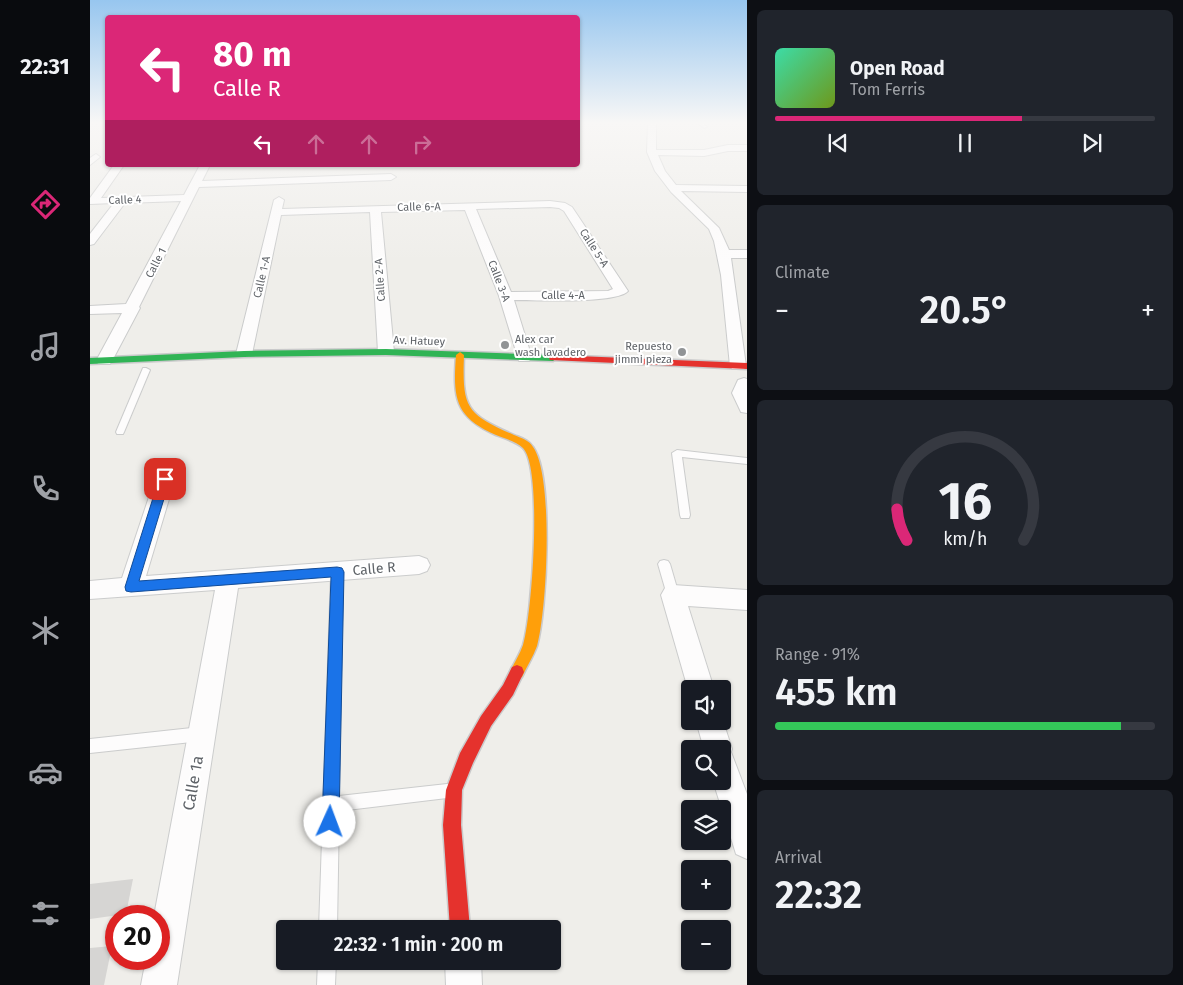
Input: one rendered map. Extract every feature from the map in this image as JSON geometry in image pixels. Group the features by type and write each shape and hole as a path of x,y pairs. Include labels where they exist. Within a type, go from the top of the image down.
{"main road":[{"name":"Av. Hatuey","path":"90,362 244,354 386,352 546,370"},
{"name":"Av. Hatuey","path":"408,365 459,360 524,358 742,376"},
{"path":"459,360 459,388 464,406 475,420 528,447 534,457 537,468 539,498 538,592 530,644 508,690 486,721 466,759 454,790 452,825 459,920"}],"street":[{"path":"91,201 116,169"},
{"name":"Calle 1","path":"104,361 203,169"},
{"path":"660,169 674,188 715,230 723,254 742,376 740,393 747,408"},
{"path":"196,184 264,178 340,175 392,177"},
{"path":"674,188 747,188"},
{"name":"Calle 4","path":"91,201 189,198"},
{"path":"90,242 122,200"},
{"name":"Calle 6-A","path":"278,206 375,208 561,205"},
{"name":"Calle 5-A","path":"561,205 568,209 574,217 620,288 621,291 619,293"},
{"name":"Calle 1-A","path":"244,354 278,206"},
{"name":"Calle 3-A","path":"469,206 506,296 524,358"},
{"name":"Calle 2-A","path":"375,208 386,352"},
{"path":"723,254 747,254"},
{"name":"Calle 4-A","path":"506,296 608,295 619,293"},
{"path":"90,310 133,308"},
{"path":"131,587 165,479"},
{"name":"Calle R","path":"90,590 419,565"},
{"name":"Calle 1a","path":"159,985 228,581"},
{"path":"698,680 673,595 747,600"},
{"path":"730,790 747,843"},
{"path":"463,970 464,985"}],"lane":[{"path":"120,432 146,371"},
{"path":"685,515 677,453 747,461"},
{"path":"664,564 673,595"},
{"path":"328,920 337,572"},
{"path":"90,746 202,734"},
{"path":"331,804 454,790"},
{"path":"326,985 327,970"}],"building":[{"path":"133,879 128,905 105,905 105,917 90,919 90,884"},
{"path":"105,947 105,970 107,970 104,985 90,985 90,948"}],"traffic: fast":[{"path":"90,361 244,354 386,352 553,358"}],"traffic: slow":[{"path":"460,355 460,389 464,406 475,420 481,424 527,446 535,461 540,512 536,605 530,645 517,672"}],"traffic: jam":[{"path":"553,358 747,366"},
{"path":"459,920 452,825 454,790 466,759 486,721 508,690 517,672"}],"place":[{"name":"Alex car wash lavadero","path":"505,345"},
{"name":"Repuesto jimmi pieza","path":"682,352"}],"route":[{"path":"165,479 131,587 337,572 330,822"}]}
